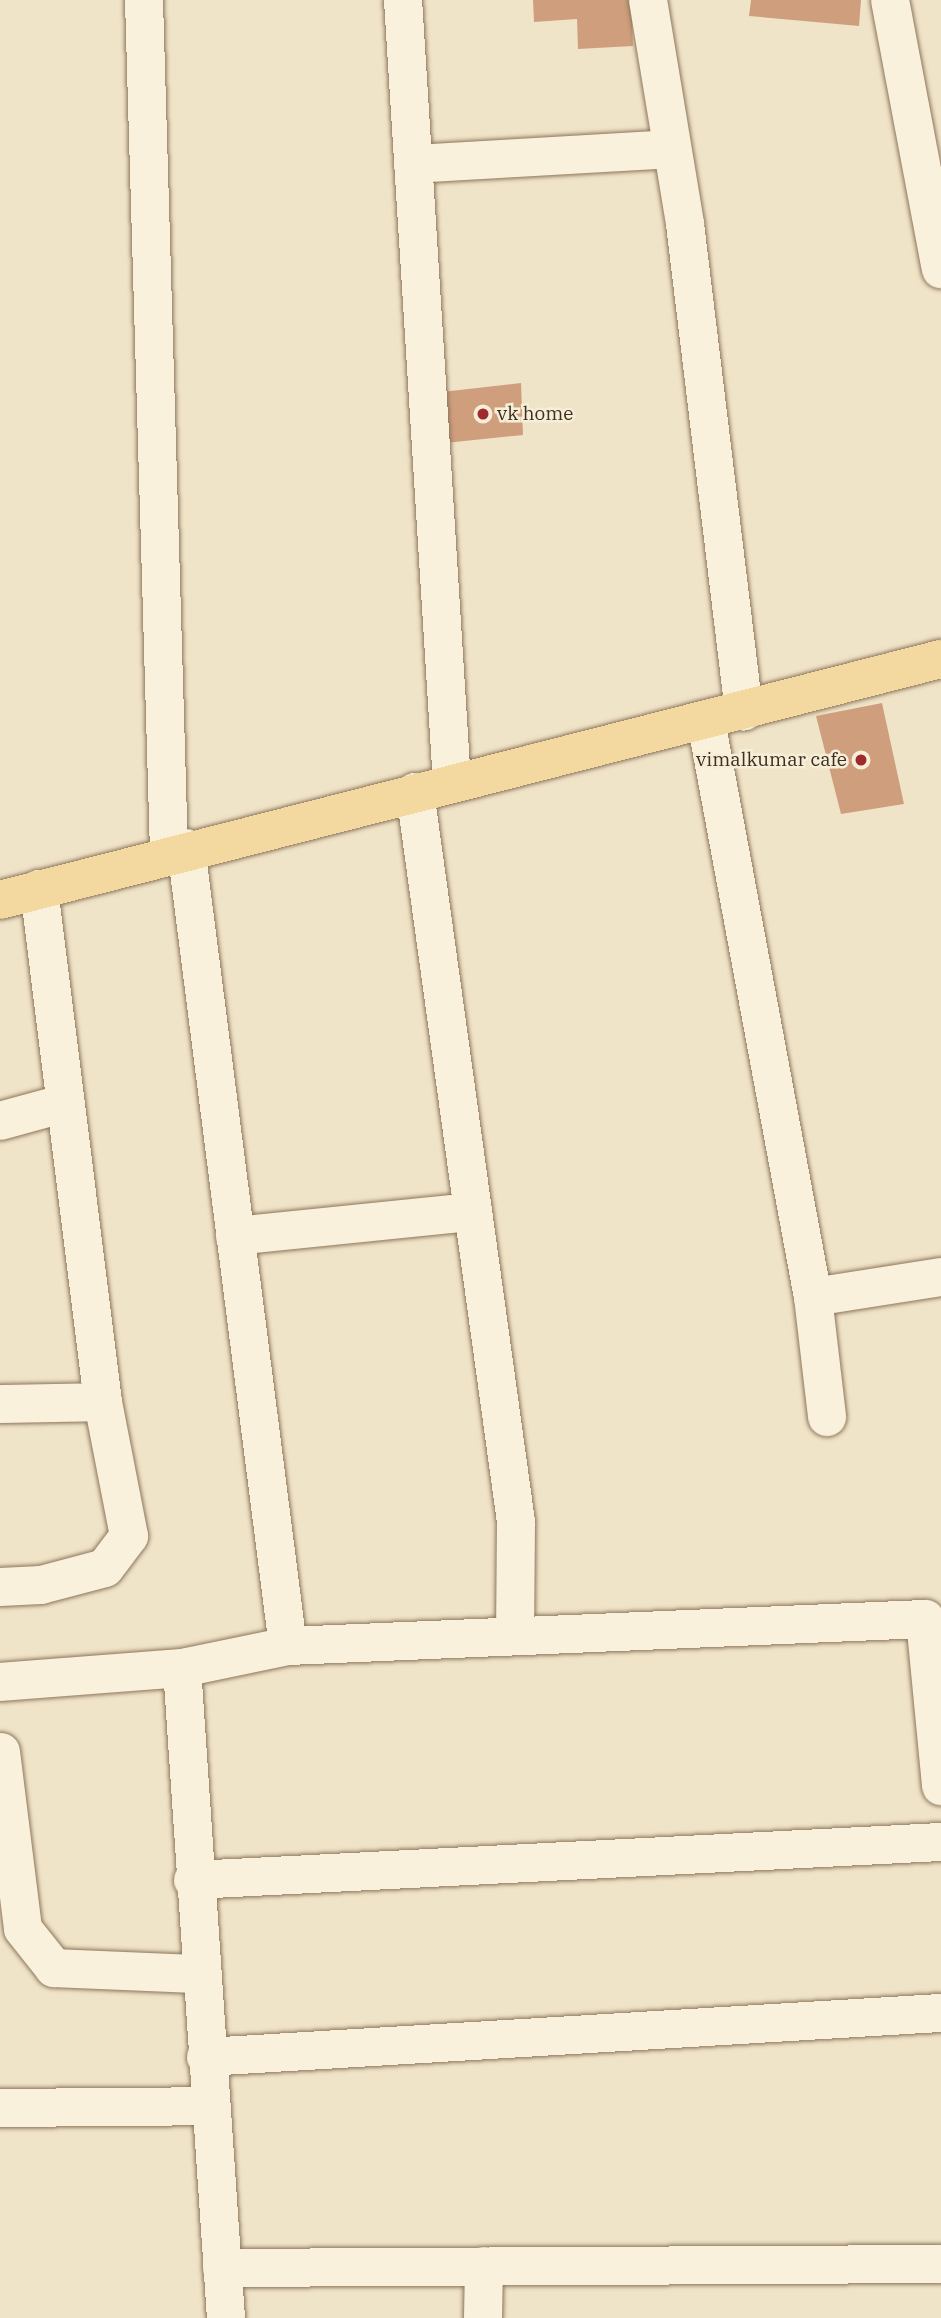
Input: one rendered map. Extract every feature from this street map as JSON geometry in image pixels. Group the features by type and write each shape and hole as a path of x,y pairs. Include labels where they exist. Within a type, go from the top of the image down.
{"main road":[{"path":"0,900 178,851 706,721 941,659"}],"street":[{"path":"144,0 178,851 235,1236 288,1646"},
{"path":"403,0 452,783"},
{"path":"648,0 672,149 744,711"},
{"path":"890,0 941,268"},
{"path":"413,164 672,149"},
{"path":"706,721 813,1297 828,1417"},
{"path":"415,792 516,1522 515,1636"},
{"path":"0,1587 41,1586 105,1568 129,1536 103,1402 39,889"},
{"path":"0,1121 66,1103"},
{"path":"235,1236 473,1212"},
{"path":"813,1297 941,1277"},
{"path":"0,1404 103,1402"},
{"path":"0,1682 182,1668 288,1646 925,1619 941,1786"},
{"path":"182,1668 193,1880 226,2318"},
{"path":"0,1750 23,1929 54,1968 200,1975"},
{"path":"193,1880 941,1842"},
{"path":"206,2057 941,2012"},
{"path":"0,2108 210,2105"},
{"path":"222,2268 941,2264"},
{"path":"483,2318 484,2266"}],"building":[{"path":"533,0 631,0 633,46 578,49 577,19 534,22"},
{"path":"751,0 861,0 859,26 749,16"},
{"name":"vk home","path":"521,383 523,435 445,443 442,392"},
{"name":"vimalkumar cafe","path":"882,703 904,804 841,814 816,716"}],"place":[{"name":"vk home","path":"483,414"},
{"name":"vimalkumar cafe","path":"861,760"}]}
